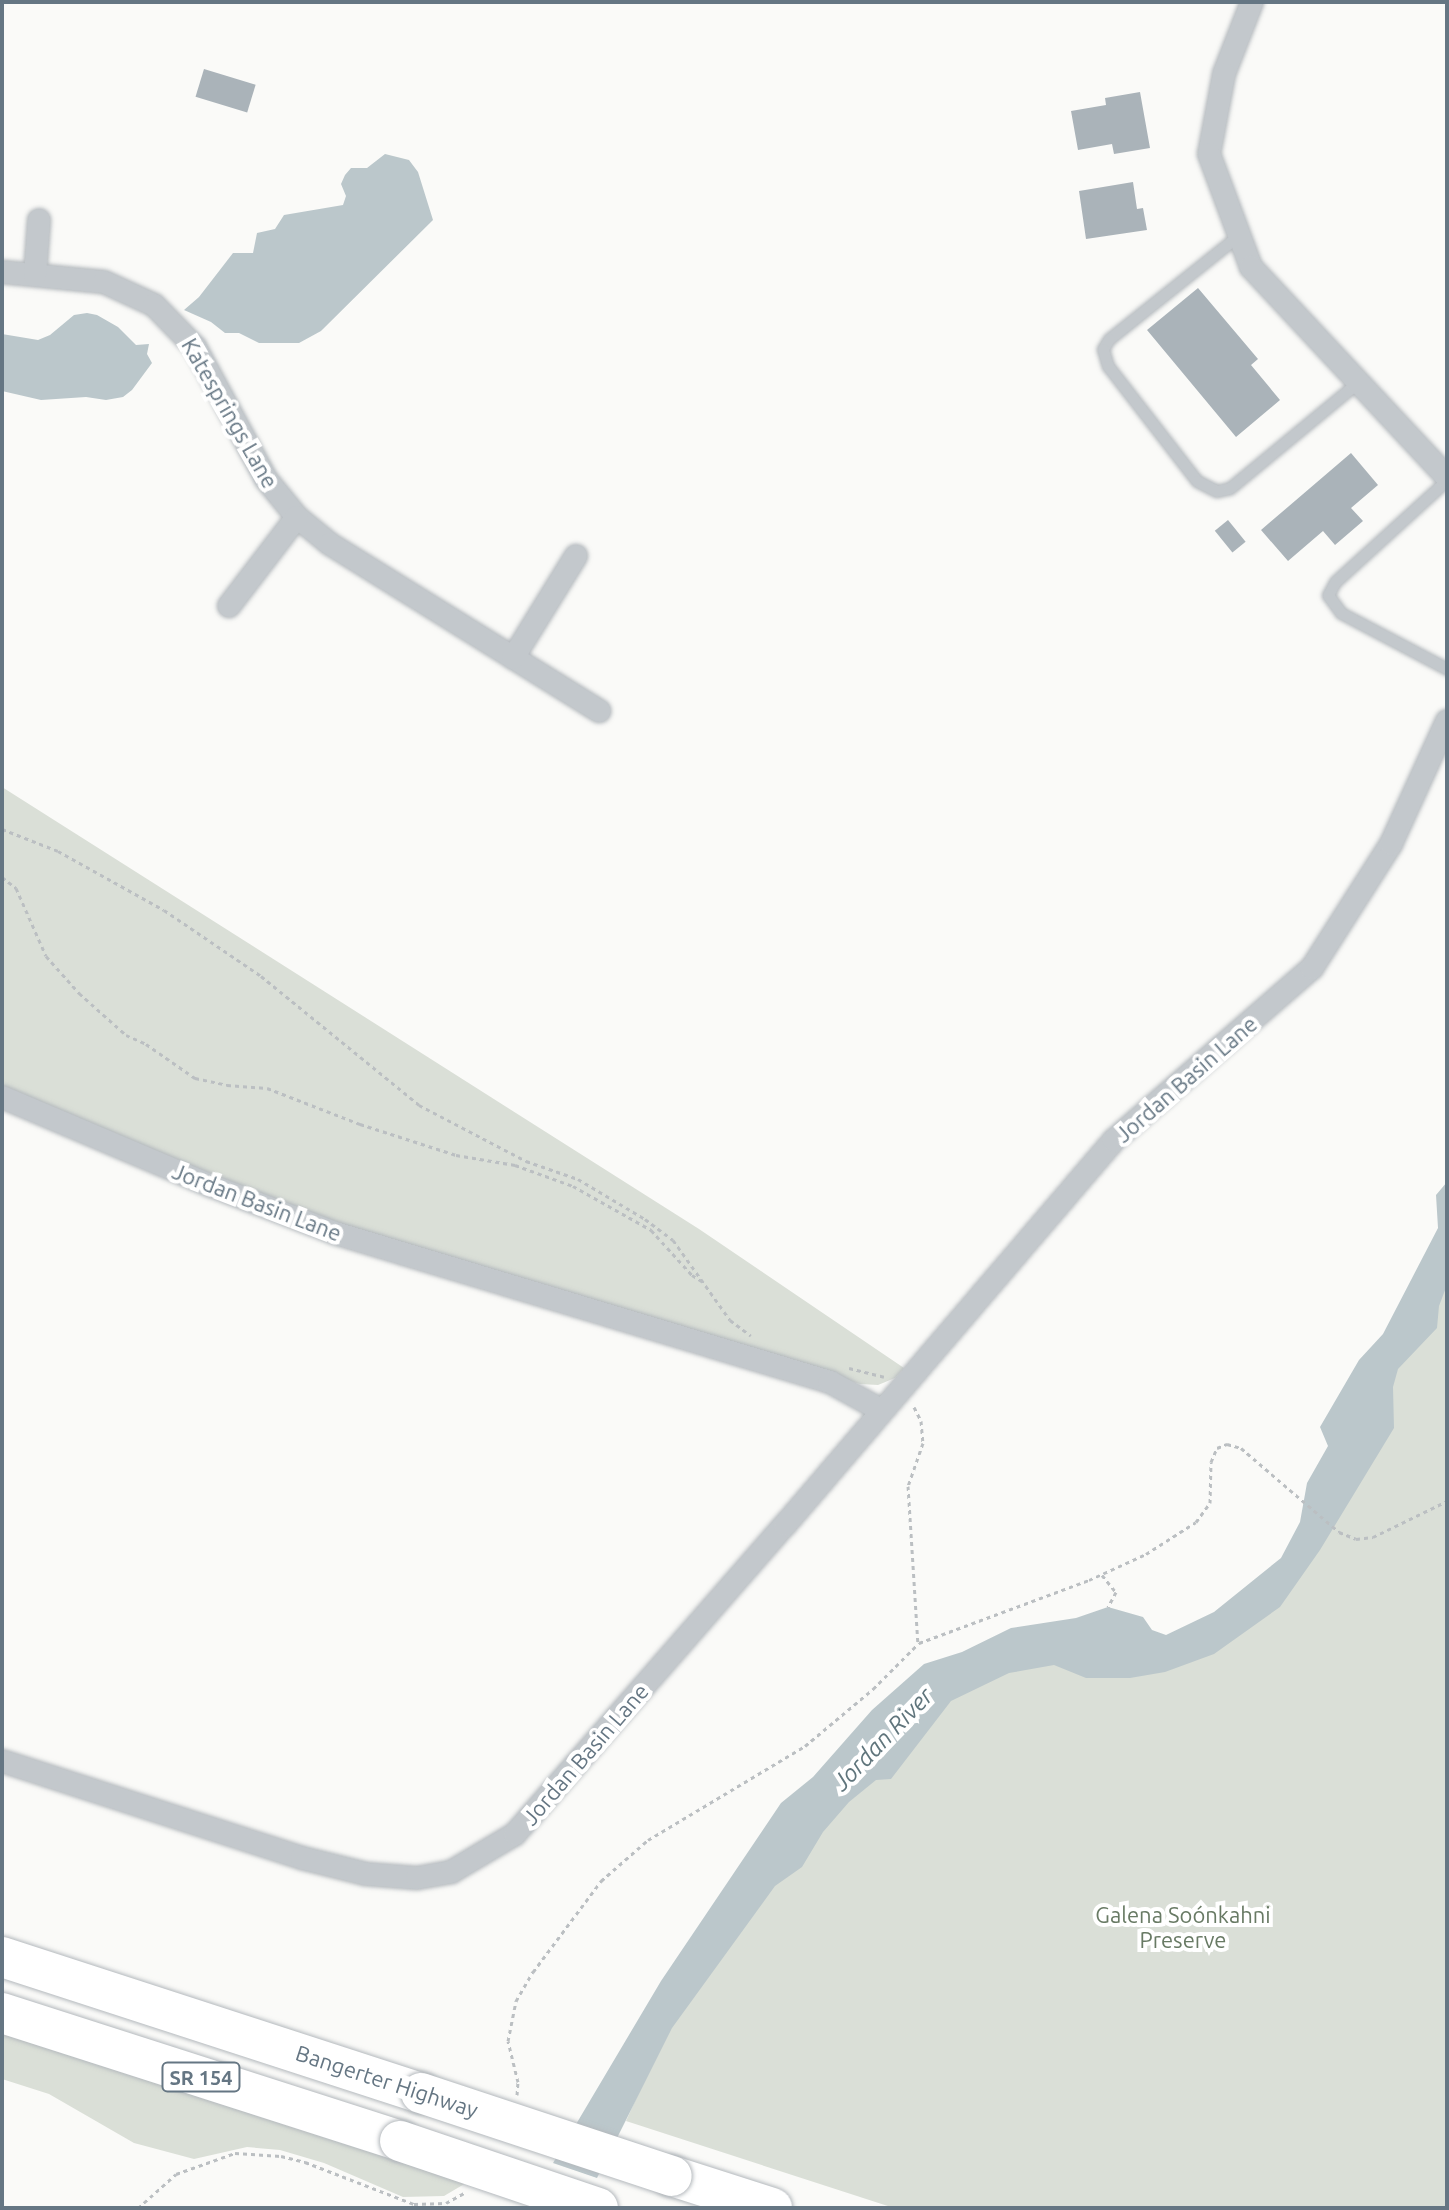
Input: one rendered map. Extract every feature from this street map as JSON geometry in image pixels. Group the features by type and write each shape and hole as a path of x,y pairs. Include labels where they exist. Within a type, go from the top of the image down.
{"highway":[{"name":"Bangerter Highway","path":"2,1957 772,2208"},
{"name":"SR 154","path":"2,2013 598,2208"}],"street":[{"path":"1252,2 1224,74 1209,154 1251,267 1447,478"},
{"path":"35,275 39,220"},
{"name":"Katesprings Lane","path":"2,272 86,279 121,288 169,317 195,347 266,479 297,517 330,544 599,711"},
{"path":"229,606 297,517"},
{"path":"513,658 576,556"},
{"name":"Jordan Basin Lane","path":"2,1761 302,1858 366,1874 417,1878 451,1872 515,1834 1114,1140 1312,968 1391,844 1447,721"},
{"name":"Jordan Basin Lane","path":"2,1097 212,1186 335,1233 830,1382 881,1410"}],"lane":[{"path":"1239,235 1109,339 1103,349 1108,366 1197,481 1217,491 1230,488 1358,382"},
{"path":"1447,478 1335,582 1328,595 1341,613 1447,669"}],"path":[{"path":"2,829 58,851 164,910 261,976 419,1105 526,1161 578,1179 645,1219 673,1240 730,1320"},
{"path":"2,877 16,888 46,956 79,993 126,1035 146,1044 195,1078 227,1085 267,1088 456,1155 515,1165 573,1186 651,1230 692,1275 708,1285"},
{"path":"912,1401 921,1421 923,1443 908,1486 914,1619 919,1643"},
{"path":"516,2096 518,2082 508,2041 516,2001 533,1972 601,1881 648,1840 805,1746 873,1689 919,1643 1101,1574 1146,1554 1203,1517 1210,1503 1211,1462 1222,1445 1241,1448 1339,1532 1356,1539 1373,1537 1447,1501"},
{"path":"1101,1574 1116,1592 1108,1607"},
{"path":"138,2208 176,2174 235,2153 281,2156 305,2162 414,2204 446,2203 469,2187"}],"green space":[{"path":"2,787 699,1229 904,1368 895,1378 878,1385 860,1384 549,1286 384,1239 257,1194 2,1086"},
{"name":"Galena Soónkahni Preserve","path":"1447,1265 1447,2208 894,2208 626,2121 685,1991 929,1701 1055,1653 1146,1666 1272,1607"},
{"path":"2,2034 466,2183 444,2196 403,2197 324,2163 280,2150 247,2147 194,2159 134,2143 49,2094 2,2079"}],"water":[{"path":"385,154 409,160 418,172 433,220 321,331 299,343 259,343 239,333 225,333 211,322 184,310 199,297 233,253 253,253 257,233 275,229 284,215 343,205 346,196 341,184 345,175 351,168 367,168"},
{"path":"87,313 118,327 136,345 149,344 147,354 152,363 132,390 123,397 106,400 86,397 41,400 2,391 2,334 38,340 50,335 74,315"},
{"name":"Jordan River","path":"1447,1182 1447,1285 1439,1306 1437,1328 1398,1369 1393,1387 1394,1428 1320,1550 1280,1607 1214,1654 1165,1672 1130,1678 1086,1678 1054,1665 1009,1673 951,1701 891,1779 876,1780 849,1802 823,1832 802,1867 775,1886 672,2028 597,2178 553,2163 661,1981 781,1803 813,1777 872,1710 924,1664 962,1652 1011,1628 1076,1618 1108,1607 1143,1617 1152,1630 1166,1635 1214,1612 1281,1558 1300,1522 1307,1483 1328,1446 1320,1427 1359,1360 1383,1334 1438,1228 1436,1195"}],"building":[{"path":"204,69 256,85 247,113 196,97"},
{"path":"1140,92 1150,148 1114,154 1112,144 1078,150 1071,111 1106,105 1105,98"},
{"path":"1133,182 1137,209 1143,208 1147,230 1086,239 1079,191"},
{"path":"1198,288 1258,359 1251,365 1280,400 1236,437 1147,330"},
{"path":"1351,453 1378,485 1351,508 1363,521 1335,545 1323,531 1288,561 1261,530"},
{"path":"1228,520 1246,542 1232,552 1215,531"}]}
